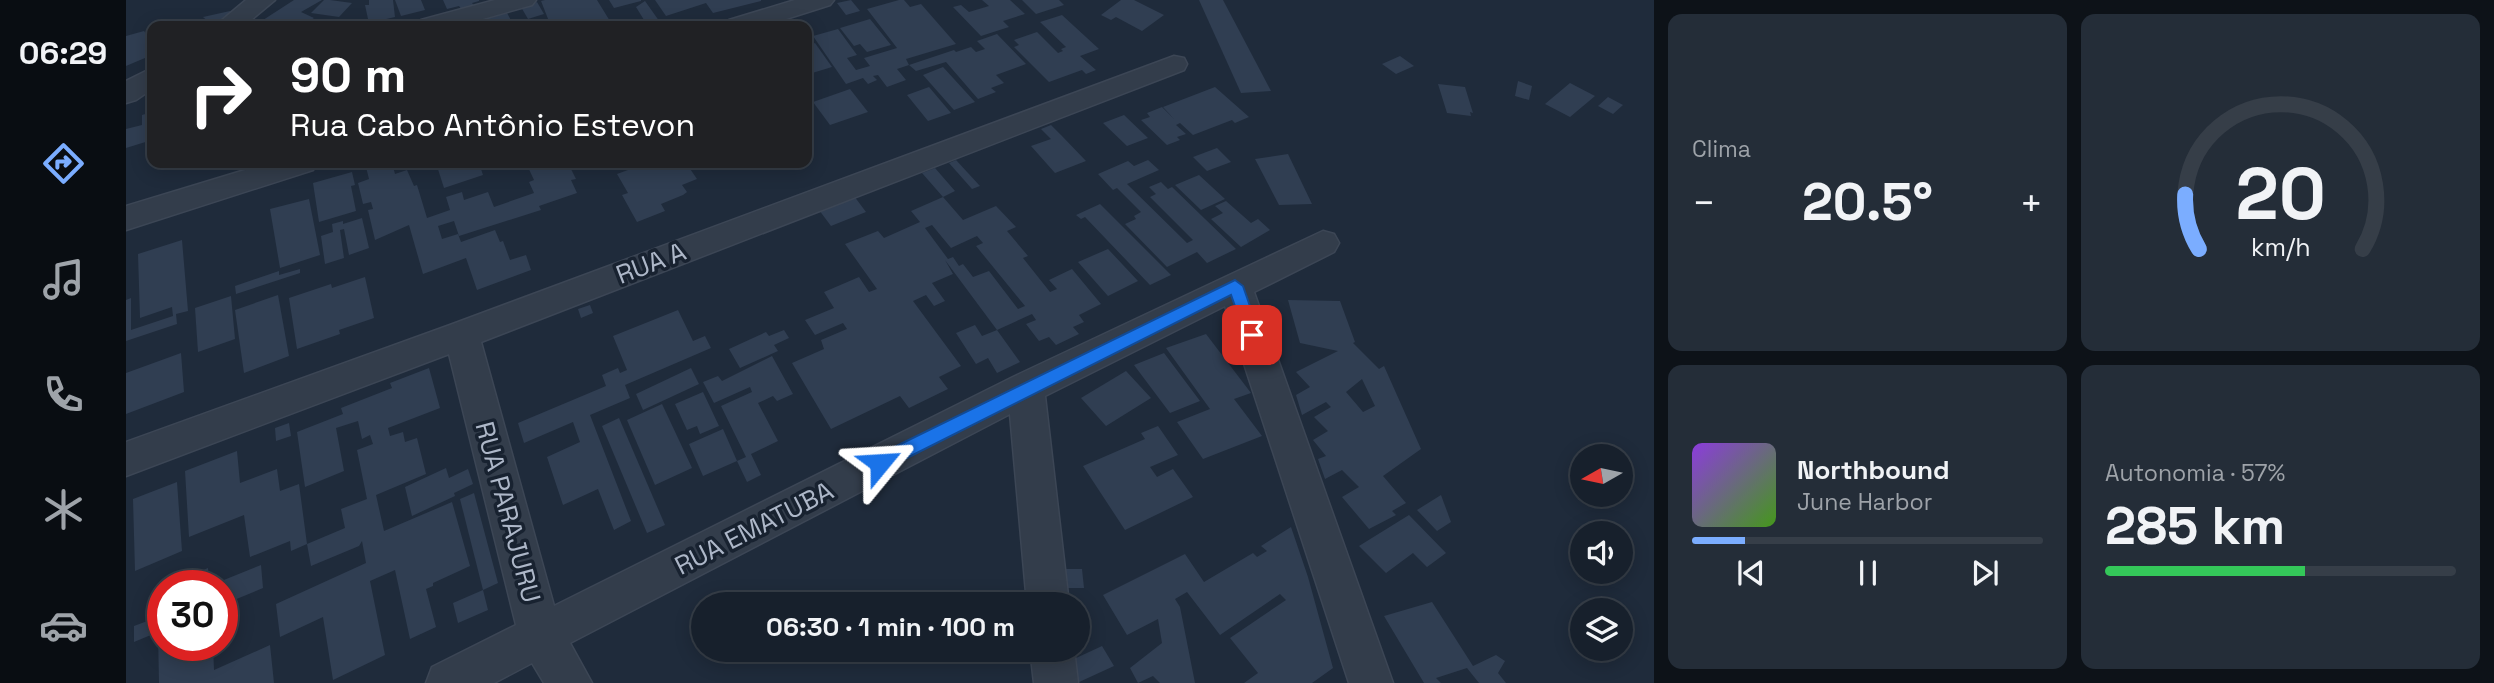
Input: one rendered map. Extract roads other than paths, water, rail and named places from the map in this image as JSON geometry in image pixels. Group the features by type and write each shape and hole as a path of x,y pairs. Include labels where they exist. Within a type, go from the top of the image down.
{"street":[{"path":"235,21 262,0"},
{"path":"447,21 523,0"},
{"path":"754,21 821,0"},
{"name":"RUA A","path":"126,459 462,335 1174,64"},
{"path":"126,94 147,80"},
{"path":"126,112 147,106"},
{"path":"126,218 286,168"},
{"name":"RUA EMATUBA","path":"448,683 1026,388 1323,243"},
{"path":"1235,286 1371,683"},
{"name":"RUA PARAJURU","path":"462,335 541,637 570,683"},
{"path":"1026,388 1047,592"},
{"path":"1054,662 1056,683"}]}
